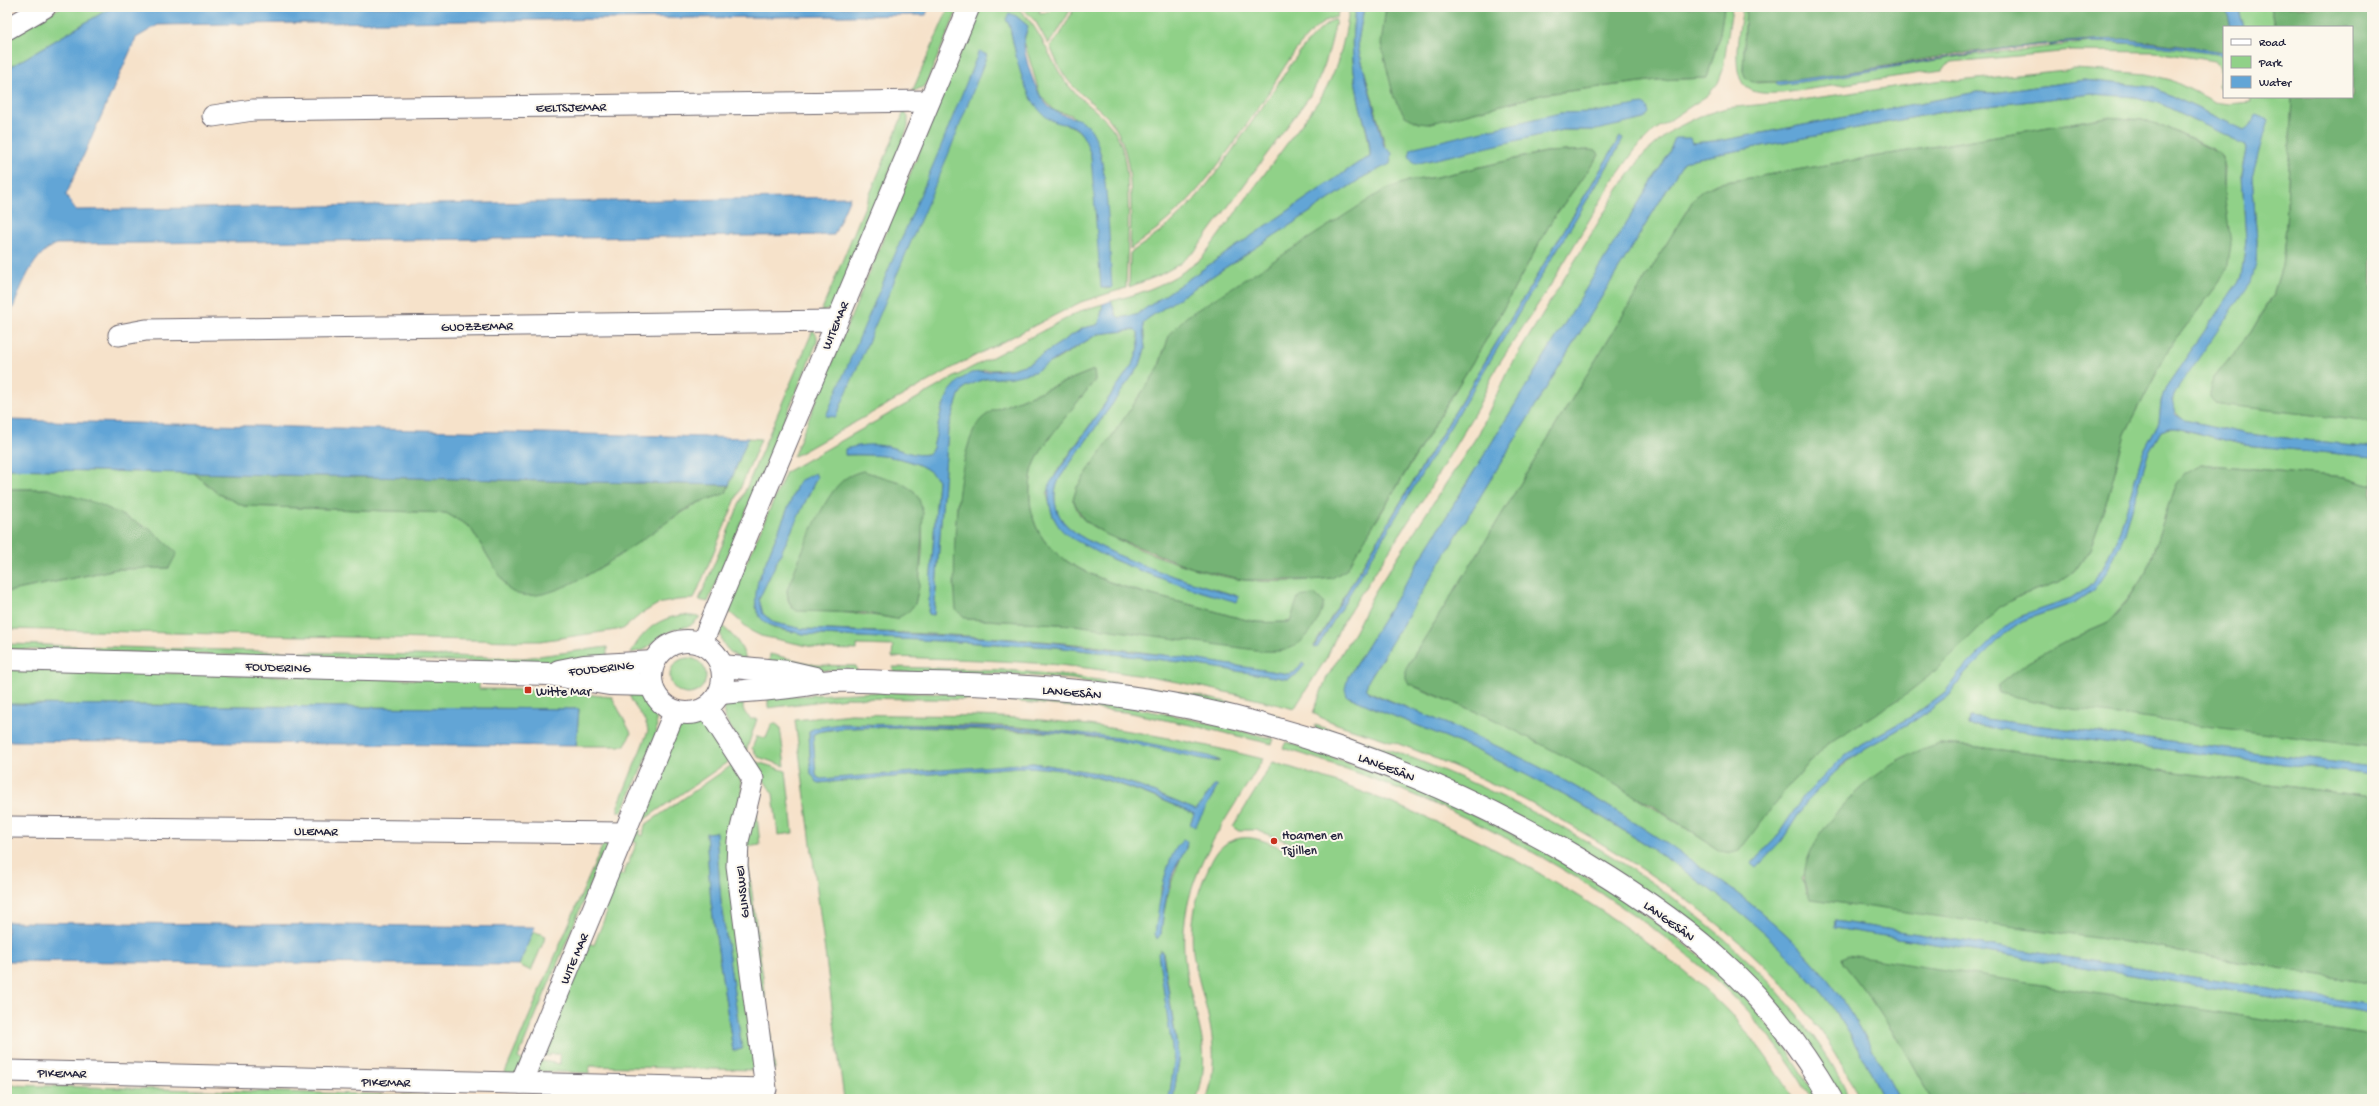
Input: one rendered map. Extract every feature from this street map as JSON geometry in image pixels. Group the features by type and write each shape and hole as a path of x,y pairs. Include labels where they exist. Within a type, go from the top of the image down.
{"street":[{"path":"7,29 45,7"},
{"name":"WITEMAR","path":"702,643 835,321 969,7"},
{"name":"EELTSJEMAR","path":"214,116 261,110 929,101"},
{"name":"GUOZZEMAR","path":"119,335 146,330 835,321"},
{"path":"691,641 702,643 718,657 722,666 724,680 714,701 697,713 686,714 675,711 660,701 652,685 650,678 654,662 660,653 674,643 691,641"},
{"name":"FOUDERING","path":"7,659 548,674 616,685 652,685"},
{"name":"FOUDERING","path":"548,674 584,666 654,662"},
{"name":"LANGESÂN","path":"722,666 789,672 830,681"},
{"name":"LANGESÂN","path":"714,701 830,681 988,684 1060,689 1156,702 1256,723 1358,754 1440,787 1533,833 1595,868 1658,910 1702,943 1744,981 1798,1044 1831,1099"},
{"name":"GLINSWEI","path":"714,701 753,780 738,841 736,866 766,1089"},
{"name":"WITE MAR","path":"521,1083 675,711"},
{"name":"ULEMAR","path":"7,827 624,833"},
{"name":"PIKEMAR","path":"7,1071 766,1089"}],"green space":[{"path":"61,7 112,7 7,69 7,38"},
{"path":"949,7 959,7 925,86 912,92"},
{"path":"979,7 1016,7 1025,15 1039,34 1055,65 1068,85 1110,125 1121,146 1128,184 1126,288 1081,302 963,362 793,457","holes":["1009,14 1016,16 1028,26 1024,41 1040,95 1055,111 1072,115 1101,154 1111,288 1105,289 1091,156 1089,150 1085,139 1078,130 1045,116 1038,108 1032,97 1020,68 1012,38"]},
{"path":"1021,7 1041,7 1039,13 1050,12 1052,7 1072,7 1057,33 1048,44 1036,22"},
{"path":"1075,7 1339,7 1337,17 1320,25 1300,46 1235,141 1201,186 1168,220 1130,249 1130,181 1124,147 1118,132 1109,119 1075,89 1065,76 1050,46 1060,35"},
{"path":"1350,7 1356,7 1352,44 1355,81 1368,138 1370,157 1358,163 1136,315 1120,318 1116,315 1111,301 1136,294 1170,280 1202,258 1320,99 1332,76 1340,54"},
{"path":"1364,7 1386,7 1385,11 1427,124 1545,94 1657,80 1707,78 1720,34 1724,7 1732,7 1723,70 1718,83 1708,95 1655,130 1635,150 1610,185 1550,286 1496,368 1478,407 1427,493 1340,627 1327,657 1294,709 1236,694 1178,682 1089,668 1018,662 892,657 893,646 857,645 857,650 822,649 761,636 751,631 726,609 786,472 967,370 1083,310 1103,304 1100,321 1097,325 1083,328 1028,364 1011,369 984,370 950,391 942,408 933,448 929,454 916,455 887,446 845,455 882,456 908,461 920,465 938,480 928,614 934,615 948,429 959,395 965,387 974,382 984,379 1012,377 1056,360 1098,334 1134,330 1138,332 1139,348 1134,362 1056,473 1047,494 1053,517 1066,534 1114,560 1151,575 1238,596 1134,562 1117,555 1075,533 1061,519 1056,505 1056,490 1061,476 1140,365 1145,349 1143,323 1147,319 1365,176 1390,163 1359,51 1358,42","holes":["1596,112 1596,130 1562,130 1512,141 1560,113","1620,137 1623,138 1616,152 1316,648 1314,646","1590,150 1599,155 1552,220 1486,340 1377,520 1332,578 1299,581 1255,581 1228,577 1185,566 1138,549 1099,530 1083,519 1073,500 1077,487 1158,369 1164,349 1408,181 1437,177 1545,152","1094,370 1095,380 1050,438 1035,462 1032,472 1030,502 1034,521 1038,530 1049,546 1063,558 1080,569 1100,578 1144,593 1251,621 1290,622 1148,633 1075,625 967,619 954,588 957,504 969,443 992,411","817,477 759,599 763,614 775,623 803,629 960,636 1084,645 1172,656 1289,674 1295,672 1302,663 1296,675 1288,679 1179,662 1056,647 803,634 773,628 755,608 758,581 799,481","914,491 919,501 922,530 921,563 915,604 896,619 870,615 792,608 788,600 787,590"]},
{"path":"1386,7 1724,7 1720,34 1707,78 1657,80 1545,94 1427,124 1419,123 1405,116 1394,98 1381,44"},
{"path":"1743,7 1746,7 1743,71 1756,83 1776,82 1777,85 1962,56 2093,42 2151,44 2223,55 2223,90 2218,86 2219,66 2215,61 2155,52 2071,51 1952,62 1942,70 1783,93 1761,93 1749,89 1743,83 1739,74 1737,63 1738,38"},
{"path":"1746,7 2226,7 2231,26 2223,26 2223,52 2152,42 2093,40 1961,53 1810,79 1776,82 1752,82 1745,77 1743,71"},
{"path":"2238,7 2270,7 2275,26 2244,26"},
{"path":"2270,7 2372,7 2372,422 2226,405 2215,403 2210,397 2210,387 2214,378 2251,332 2274,292 2282,266 2286,226 2292,98 2353,98 2353,26 2275,26"},
{"path":"1333,20 1336,20 1330,48 1321,75 1312,93 1196,250 1178,265 1158,276 1129,287 1130,253 1165,228 1208,184 1297,56 1322,28"},
{"path":"2075,69 2147,74 2171,80 2215,102 2228,104 2251,102 2250,98 2292,98 2286,226 2282,266 2274,292 2251,332 2214,378 2215,403 2372,422 2372,447 2247,434 2184,420 2177,414 2173,407 2173,399 2176,391 2256,264 2257,241 2252,176 2267,119 2244,130 2152,87 2084,80 1993,93 1977,92 1725,140 1692,143 1675,138 1668,155 1348,677 1347,696 1478,751 1529,776 1604,818 1696,879 1736,909 1790,958 1823,995 1841,1019 1884,1099 1859,1099 1837,1056 1809,1016 1777,979 1741,944 1703,912 1662,883 1580,831 1496,785 1415,750 1338,724 1313,713 1326,679 1355,631 1374,593 1479,433 1506,374 1618,190 1644,154 1672,130 1700,116 1726,108 1786,102 1943,80 1958,81"},
{"path":"2092,94 2135,97 2159,103 2246,145 2247,150 2242,175 2246,241 2241,278 2166,387 2161,402 2159,422 2143,452 2120,531 2103,568 2089,586 2071,598 2019,616 2005,627 1945,692 1914,715 1861,744 1839,761 1803,797 1776,838 1751,864 1781,842 1807,801 1825,780 1864,749 1917,719 1949,696 1964,675 2008,631 2022,621 2074,603 2093,590 2125,533 2148,454 2161,431 2169,428 2176,428 2245,445 2372,457 2372,485 2345,477 2200,464 2174,488 2147,571 2128,599 2106,624 2069,640 2322,739 2372,747 2372,767 1969,717 1968,725 2372,775 2372,797 1970,746 1939,744 1802,877 1806,893 2132,943 2372,984 2372,1005 1835,921 1835,928 2372,1013 2372,1036 1845,956 1843,963 1868,995 1890,1028 1931,1099 1899,1099 1861,1029 1835,989 1820,970 1786,934 1749,902 1664,842 1562,779 1508,751 1370,692 1366,688 1368,681 1683,163 1688,160 1953,110","holes":["2107,117 2142,120 2161,125 2215,150 2222,157 2225,167 2218,284 2170,347 2125,434 2108,497 2090,549 2075,571 2059,582 2022,595 2000,607 1977,628 1854,726 1827,744 1790,784 1720,851 1637,797 1579,763 1491,718 1415,687 1406,668 1480,550 1695,197 1712,186 1720,183"]},
{"path":"904,112 908,117 908,127 833,308 821,312"},
{"path":"2107,117 2142,120 2161,125 2219,153 2224,162 2224,192 2231,244 2228,265 2218,284 2170,347 2125,434 2108,497 2090,549 2075,571 2059,582 2022,595 2000,607 1933,673 1901,698 1827,744 1790,784 1739,851 1732,853 1720,851 1652,805 1569,759 1491,718 1409,684 1406,678 1406,668 1480,550 1695,197 1703,190 1720,183"},
{"path":"1597,151 1599,155 1552,220 1486,340 1346,570 1332,578 1312,580 1244,580 1193,568 1107,535 1084,520 1073,500 1077,487 1158,369 1170,333 1186,317 1384,190 1408,181 1437,177 1545,152"},
{"path":"813,330 817,336 817,342 708,602 699,600"},
{"path":"1094,370 1095,380 1050,438 1035,462 1032,472 1030,502 1034,521 1038,530 1049,546 1062,558 1080,569 1121,586 1250,621 1290,622 1298,597 1316,595 1324,603 1322,610 1315,625 1299,643 1283,651 1263,651 1075,625 967,619 956,610 954,567 956,514 959,487 970,440 978,423 992,411"},
{"path":"748,438 761,439 694,599 677,600 658,604 641,614 623,629 540,641 514,641 7,629 7,592 117,569 169,568 48,489 7,489 7,469 194,473 217,493 244,506 446,513 470,527 508,589 670,520 698,503 726,493"},
{"path":"2200,464 2345,477 2372,485 2372,747 2071,709 1998,693 1998,686 2028,662 2069,640 2106,624 2128,600 2147,571 2174,488 2184,473"},
{"path":"863,471 900,482 914,491 919,499 923,513 919,587 915,604 908,612 896,619 866,613 797,611 789,602 787,590 810,533 825,503 833,491 846,478"},
{"path":"194,473 729,485 726,493 697,503 604,566 576,581 549,592 526,596 508,589 470,527 446,513 244,506 217,493"},
{"path":"7,489 48,489 99,504 150,529 177,553 169,568 117,569 7,592"},
{"path":"683,615 700,617 690,626 675,629 660,637 644,650 631,653 640,638 652,627 666,619"},
{"path":"721,625 736,640 742,649 746,660 734,655 723,643 721,637"},
{"path":"7,644 523,658 607,647 607,658 523,663 7,649"},
{"path":"770,654 816,665 856,666 857,672 816,670 769,664"},
{"path":"692,658 701,663 705,669 705,683 701,689 692,694 684,694 675,689 671,683 670,672 675,663 681,659"},
{"path":"892,667 1006,670 1071,676 1181,692 1258,709 1280,716 1279,719 1071,679 1006,674 894,672"},
{"path":"7,669 479,681 479,689 545,690 612,697 631,733 625,746 576,746 579,709 7,704"},
{"path":"629,691 643,697 648,702 655,714 657,728 656,736 622,812 618,812 618,806 648,731 645,721 632,702"},
{"path":"878,692 1002,696 1094,703 1162,713 1274,739 1272,744 1195,726 1125,712 1001,700 846,698 768,708 768,697"},
{"path":"744,701 743,709 745,713 751,719 757,719 746,751 724,717 725,706 732,702"},
{"path":"851,714 1008,717 1118,729 1263,759 1206,855 1195,880 1187,906 1184,933 1185,963 1203,1045 1204,1061 1202,1079 1197,1099 1173,1099 1179,1061 1163,951 1160,950 1175,1062 1169,1099 844,1099 795,720","holes":["840,724 974,725 1044,729 1094,735 1144,744 1219,760 1219,762 1134,743 1059,733 910,727 845,728 817,732 813,735 816,774 821,780 1033,763 1097,773 1133,784 1196,810 1214,786 1190,824 1194,814 1130,788 1087,775 1042,768 1019,767 818,783 811,774 809,732","1187,846 1177,867 1170,888 1164,911 1161,934 1161,888"]},
{"path":"692,723 707,729 729,761 639,823 676,732 680,727"},
{"path":"772,724 776,724 780,727 785,766 758,757 752,748 757,736 766,738"},
{"path":"1315,725 1382,747 1450,774 1520,805 1588,842 1653,883 1713,929 1766,979 1811,1033 1827,1056 1850,1099 1841,1099 1837,1090 1809,1047 1783,1012 1769,996 1708,936 1316,730"},
{"path":"1286,742 1374,773 1460,809 1542,851 1583,874 1622,899 1696,952 1736,988 1770,1027 1818,1099 1811,1099 1792,1067 1770,1038 1721,984 1665,937 1604,895 1566,871 1489,829 1408,793 1283,748"},
{"path":"1939,744 1970,746 2372,797 2372,984 2132,943 1811,899 1804,881 1807,861 1817,840 1832,818 1850,798 1888,766 1908,755"},
{"path":"751,760 786,771 793,833 778,835 773,794"},
{"path":"1273,762 1364,792 1452,829 1495,849 1578,896 1650,945 1711,994 1753,1040 1794,1099 1207,1099 1212,1074 1213,1048 1208,1014 1194,959 1192,936 1194,913 1203,879 1217,853 1224,845 1241,838 1254,838 1293,852 1296,845 1256,830 1237,830 1233,827"},
{"path":"732,765 740,778 742,788 755,1070 590,1066 589,1073 534,1071 537,1060 560,1064 560,1054 550,1054 550,1056 539,1055 586,942 594,945 607,912 600,909 616,872 623,875 637,843 629,840 635,827 641,831 639,834 643,836 645,825","holes":["716,832 721,902 742,1049 733,1051 711,903 706,833"]},
{"path":"756,806 760,845 746,847 775,1069 768,1070 741,867"},
{"path":"604,842 611,845 609,856 603,854 518,1058 523,1061 517,1074 504,1075"},
{"path":"533,931 546,936 531,971 519,965"},
{"path":"1848,955 2372,1036 2372,1099 1931,1099 1890,1028 1868,995 1843,963 1842,958"},
{"path":"7,1085 474,1097 474,1099 8,1099"}],"water":[{"path":"112,7 929,7 926,15 158,25 136,38 66,195 76,210 850,197 834,235 56,244 46,250 31,268 20,290 7,323 7,69"},
{"path":"1356,7 1364,7 1358,42 1359,51 1384,146 1392,153 1390,164 1365,176 1147,319 1143,323 1145,349 1140,365 1061,476 1056,490 1056,505 1061,519 1075,533 1118,555 1152,569 1239,597 1237,602 1202,592 1133,568 1099,553 1067,535 1057,524 1051,511 1049,497 1050,483 1134,362 1139,348 1138,332 1134,330 1098,334 1034,372 1012,377 984,379 965,387 959,395 948,429 934,615 928,614 938,480 920,465 908,461 882,456 845,455 845,449 878,445 919,455 929,454 933,448 942,408 950,391 960,380 971,373 1011,369 1028,364 1083,328 1097,325 1100,321 1103,304 1111,301 1116,315 1120,318 1136,315 1358,163 1370,157 1368,138 1355,81 1352,44"},
{"path":"2226,7 2238,7 2244,26 2231,26"},
{"path":"1009,13 1016,16 1028,26 1024,38 1026,58 1032,78 1042,98 1047,105 1058,113 1084,122 1092,131 1098,144 1105,183 1112,288 1101,288 1091,156 1086,141 1075,127 1055,122 1048,118 1033,102 1023,81 1009,24 1006,20"},
{"path":"2124,39 2223,52 2223,55 2127,43 2095,42 2055,44 1975,53 1817,80 1777,85 1776,82 1820,77 1993,50 2080,41"},
{"path":"979,51 987,55 948,155 836,417 826,416 939,151"},
{"path":"2084,80 2152,87 2244,130 2251,125 2255,114 2268,119 2252,176 2257,241 2256,264 2251,282 2176,391 2172,398 2175,414 2184,420 2247,434 2372,447 2372,457 2245,445 2176,428 2169,428 2161,431 2148,454 2125,533 2108,570 2093,590 2074,603 2022,621 2008,631 1964,675 1949,696 1917,719 1864,749 1842,765 1807,801 1781,842 1756,868 1751,864 1776,838 1803,797 1839,761 1861,744 1914,715 1945,692 1960,672 2005,627 2019,616 2071,598 2089,586 2103,568 2120,531 2143,452 2159,422 2161,402 2166,387 2241,278 2246,241 2242,175 2247,150 2246,145 2159,103 2135,97 2092,94 1953,110 1688,160 1683,163 1368,681 1366,688 1370,693 1440,721 1508,751 1562,779 1664,842 1749,902 1786,934 1820,970 1844,1002 1869,1043 1899,1099 1884,1099 1841,1019 1807,975 1753,923 1714,892 1650,847 1553,789 1478,751 1347,696 1345,689 1348,677 1668,155 1675,138 1690,138 1692,143 1725,140 1977,92 1993,93"},
{"path":"1643,104 1647,107 1649,113 1644,119 1596,130 1562,130 1419,163 1414,163 1409,156 1411,149 1415,147 1560,113 1596,112"},
{"path":"1620,137 1623,138 1616,152 1317,648 1314,647"},
{"path":"7,420 748,438 729,485 7,469"},
{"path":"815,473 817,477 759,599 763,614 775,623 803,629 993,638 1056,643 1180,657 1289,674 1295,672 1302,663 1305,665 1296,675 1288,679 1179,662 1056,647 803,634 770,625 763,621 756,606 758,581 799,481"},
{"path":"7,704 579,709 576,746 7,741"},
{"path":"1969,717 2372,767 2372,775 1968,725"},
{"path":"840,724 968,726 1053,730 1137,741 1205,755 1219,761 1131,743 1059,733 929,727 852,728 825,730 813,735 816,774 817,777 821,779 1033,763 1097,773 1133,784 1196,810 1214,786 1218,786 1195,827 1190,824 1194,814 1151,796 1087,775 1042,768 1019,767 818,783 811,774 809,732 814,728"},
{"path":"716,832 721,902 742,1049 733,1051 711,903 706,833"},
{"path":"1183,840 1187,841 1187,845 1174,870 1166,901 1161,934 1157,939 1155,934 1163,884 1171,857"},
{"path":"1835,921 2372,1005 2372,1013 1834,928"},
{"path":"7,922 535,927 519,965 7,961"},
{"path":"1162,950 1179,1061 1173,1099 1169,1099 1174,1062 1158,953"}],"place":[{"name":"Witte Mar","path":"528,690"},
{"name":"Hoarnen en Tsjillen","path":"1274,841"}]}
